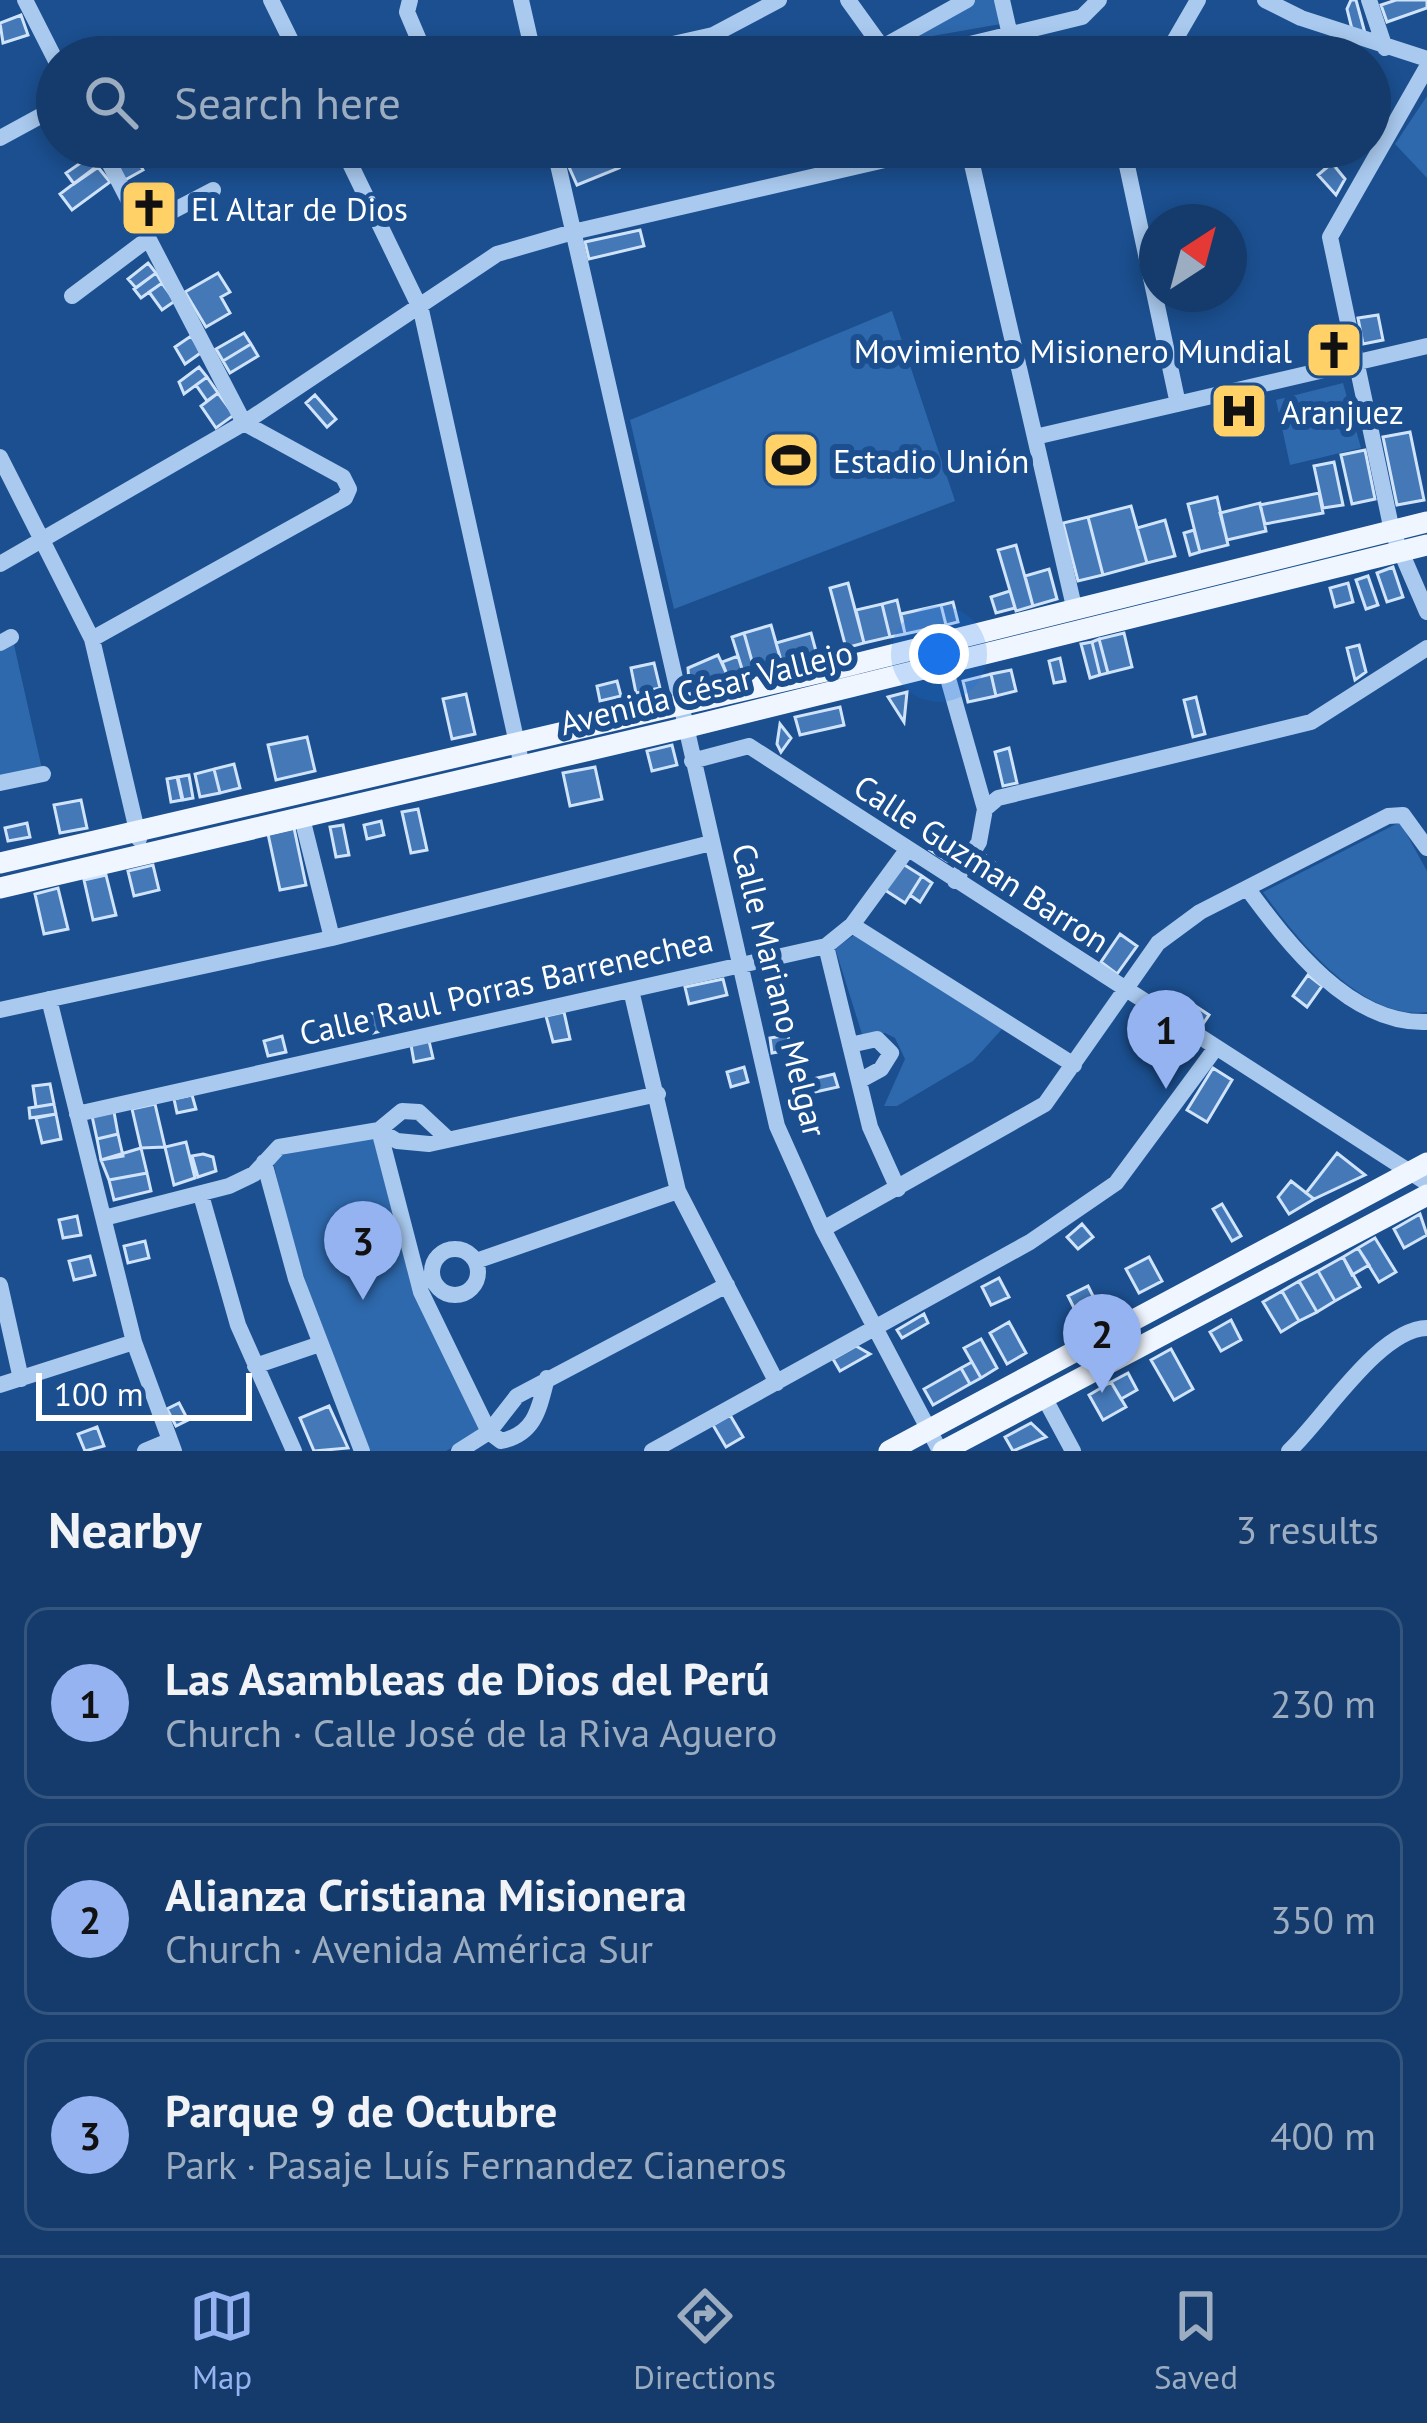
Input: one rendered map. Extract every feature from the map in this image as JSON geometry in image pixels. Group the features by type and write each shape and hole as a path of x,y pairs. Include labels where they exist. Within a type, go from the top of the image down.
{"main road":[{"name":"Avenida César Vallejo","path":"0,863 302,818 522,766 682,717 1395,542 1427,522"},
{"name":"Avenida César Vallejo","path":"1395,542 1427,545"},
{"name":"Avenida César Vallejo","path":"941,654 1075,610 1119,610"},
{"name":"Avenida César Vallejo","path":"0,888 140,842 517,743 682,717"},
{"path":"889,1451 1421,1173"},
{"path":"942,1451 982,1442 1045,1400 1427,1195"}],"street":[{"path":"25,0 44,36"},
{"path":"272,0 289,36"},
{"path":"410,0 406,12 417,36"},
{"path":"521,0 529,36"},
{"path":"709,36 779,0"},
{"path":"848,0 872,36"},
{"path":"911,36 967,0"},
{"path":"1002,0 1010,36"},
{"path":"994,36 1082,17 1099,0"},
{"path":"1177,36 1198,0"},
{"path":"1265,0 1355,36"},
{"path":"1369,0 1381,36"},
{"path":"1391,50 1427,63 1391,126"},
{"path":"0,138 36,118"},
{"path":"92,639 345,498 350,489 343,477 244,423 112,168"},
{"path":"352,168 421,310 522,766"},
{"name":"Calle Mariano Melgar","path":"559,168 777,1126 823,1229 942,1451"},
{"path":"0,564 244,423 421,310 497,254 850,168"},
{"path":"973,168 1075,610"},
{"path":"1127,168 1178,404"},
{"path":"1367,168 1334,225 1331,249 1395,542 1427,611"},
{"path":"72,296 145,233 213,190"},
{"path":"1035,437 1427,346"},
{"path":"0,457 45,538 92,639 140,842"},
{"path":"986,809 998,798 1311,722 1351,702 1427,648"},
{"path":"941,654 986,809 979,842 955,880"},
{"path":"692,760 749,746 745,702"},
{"name":"Calle Guzman Barron","path":"749,746 1215,1048 1421,1173"},
{"path":"0,783 43,773"},
{"path":"823,1229 1045,1104 1159,943 1247,888 1388,816 1403,815 1427,848"},
{"path":"302,818 332,938"},
{"path":"0,1010 332,938 711,843"},
{"name":"Calle Raul Porras Barrenechea","path":"77,1114 826,946 852,925 907,850"},
{"path":"1247,888 1288,943 1369,1009 1399,1023 1427,1022"},
{"path":"852,925 1074,1065"},
{"path":"826,946 870,1126 898,1189"},
{"path":"632,990 678,1191 777,1383"},
{"path":"49,1000 134,1342 171,1446 145,1451"},
{"path":"850,1045 877,1039 891,1053 881,1069 859,1081"},
{"path":"652,1451 1030,1242 1116,1183 1215,1048"},
{"path":"379,1130 410,1144 658,1094"},
{"path":"104,1218 201,1195 246,1179 279,1147 379,1130 410,1110 448,1139"},
{"path":"379,1130 421,1292 489,1432 501,1441 520,1437 537,1417 547,1378"},
{"path":"264,1162 320,1344 362,1451"},
{"path":"476,1261 678,1191"},
{"path":"201,1195 255,1366 294,1451"},
{"path":"0,1285 21,1378"},
{"path":"459,1451 489,1432 517,1396 727,1285"},
{"path":"1289,1451 1388,1342 1412,1328 1427,1328"},
{"path":"0,1385 134,1342"},
{"path":"255,1366 320,1344"},
{"path":"1045,1400 1072,1451"}],"shaded area":[{"path":"974,0 995,0 1001,24 916,36"},
{"path":"1427,96 1427,178 1395,144"},
{"name":"Estadio Unión","path":"892,311 955,501 674,609 630,420"},
{"path":"1343,383 1361,448 1290,465 1276,400"},
{"path":"12,636 42,769 0,778 0,642"},
{"path":"1400,822 1427,871 1427,1012 1403,1012 1356,991 1312,953 1263,892"},
{"path":"859,932 1003,1028 973,1061 897,1106 884,1106 905,1059 895,1038 885,1033 862,1034 835,948"},
{"path":"373,1137 411,1285 482,1431 446,1451 370,1451 313,1306 272,1157"}],"building":[{"path":"1356,0 1365,33 1352,29 1347,9"},
{"path":"1427,0 1427,8 1387,22 1381,5"},
{"path":"21,15 28,35 3,43 0,23"},
{"path":"73,168 97,168 74,184 66,173"},
{"path":"94,168 110,182 72,210 60,194"},
{"path":"118,168 142,168 143,170 125,180"},
{"path":"569,168 619,168 577,185"},
{"path":"1336,168 1345,179 1336,195 1318,175"},
{"path":"640,230 644,246 589,259 585,242"},
{"path":"148,263 156,273 136,288 128,279"},
{"path":"156,273 162,283 141,298 134,289"},
{"path":"218,273 230,292 221,297 230,313 206,327 185,292"},
{"path":"162,283 175,301 162,310 149,292"},
{"path":"1378,315 1383,340 1363,344 1358,318"},
{"path":"244,333 251,344 223,361 216,349"},
{"path":"191,336 202,352 185,364 175,347"},
{"path":"1340,339 1338,357 1321,360 1318,343"},
{"path":"251,344 258,356 230,373 223,361"},
{"path":"199,367 207,377 184,394 179,382"},
{"path":"207,377 218,393 207,401 196,385"},
{"path":"218,393 234,415 216,428 201,406"},
{"path":"315,395 336,419 327,427 306,403"},
{"path":"1410,432 1424,500 1397,505 1383,437"},
{"path":"1365,450 1375,499 1352,504 1341,455"},
{"path":"1334,462 1343,505 1323,508 1314,466"},
{"path":"1319,493 1323,513 1265,524 1260,505"},
{"path":"1217,497 1228,545 1200,552 1188,504"},
{"path":"1260,503 1266,531 1227,540 1220,513"},
{"path":"1131,506 1147,563 1103,575 1088,517"},
{"path":"1088,517 1103,575 1078,581 1063,523"},
{"path":"1165,520 1175,556 1147,563 1137,528"},
{"path":"1194,530 1200,552 1190,555 1184,533"},
{"path":"1016,545 1033,606 1016,611 998,550"},
{"path":"1393,567 1403,597 1387,602 1377,573"},
{"path":"1049,569 1057,599 1033,606 1025,576"},
{"path":"1368,576 1378,605 1366,609 1356,580"},
{"path":"848,583 864,643 846,648 830,588"},
{"path":"1348,583 1353,602 1335,607 1330,588"},
{"path":"1010,591 1015,608 996,613 991,597"},
{"path":"897,600 905,634 890,637 882,604"},
{"path":"953,602 958,622 946,625 941,605"},
{"path":"882,604 890,637 864,643 856,610"},
{"path":"941,605 946,625 905,634 901,614"},
{"path":"771,625 782,664 755,672 744,633"},
{"path":"744,633 754,668 743,672 732,637"},
{"path":"811,633 817,655 782,664 776,643"},
{"path":"1124,633 1132,667 1108,673 1099,639"},
{"path":"1099,639 1108,673 1100,675 1092,642"},
{"path":"1092,642 1100,675 1090,678 1081,644"},
{"path":"1359,645 1366,672 1355,680 1347,648"},
{"path":"718,655 728,677 698,690 689,682 688,668"},
{"path":"738,656 743,672 728,677 722,662"},
{"path":"1060,658 1065,681 1054,683 1049,661"},
{"path":"654,663 660,688 636,693 631,668"},
{"path":"1011,670 1016,691 996,696 991,674"},
{"path":"991,674 996,696 968,702 963,681"},
{"path":"617,681 621,696 600,701 597,686"},
{"path":"907,692 904,722 888,697"},
{"path":"466,694 475,734 452,739 443,699"},
{"path":"1196,697 1205,734 1193,737 1184,700"},
{"path":"840,707 844,725 800,735 795,717"},
{"path":"780,724 791,738 781,752 777,744"},
{"path":"307,737 315,771 276,780 268,745"},
{"path":"672,745 677,765 652,771 647,751"},
{"path":"1009,748 1017,783 1003,786 995,752"},
{"path":"234,764 240,788 220,793 214,769"},
{"path":"595,767 602,799 570,806 563,773"},
{"path":"214,769 220,793 200,797 195,774"},
{"path":"189,775 193,798 183,800 178,777"},
{"path":"177,777 182,800 171,802 167,779"},
{"path":"81,800 87,828 60,833 54,805"},
{"path":"418,809 427,850 411,853 402,812"},
{"path":"381,821 384,835 367,839 364,825"},
{"path":"27,823 30,837 8,841 5,828"},
{"path":"343,825 349,855 336,857 330,827"},
{"path":"294,828 306,885 280,890 268,834"},
{"path":"941,834 958,845 947,861 930,850"},
{"path":"986,856 995,863 982,882 973,875"},
{"path":"903,864 922,876 905,903 885,890"},
{"path":"153,865 159,890 134,896 128,871"},
{"path":"106,875 116,915 93,920 84,880"},
{"path":"922,876 932,883 920,902 910,895"},
{"path":"58,888 68,929 44,934 35,894"},
{"path":"1120,934 1137,946 1117,974 1101,962"},
{"path":"1308,975 1322,986 1307,1007 1293,996"},
{"path":"723,979 727,995 689,1004 685,987"},
{"path":"1194,1005 1209,1015 1201,1027 1187,1017"},
{"path":"378,1012 382,1031 361,1036 356,1017"},
{"path":"564,1012 570,1039 553,1042 546,1016"},
{"path":"788,1035 791,1050 772,1053 770,1038"},
{"path":"282,1036 286,1052 268,1056 264,1041"},
{"path":"429,1041 433,1058 414,1062 411,1045"},
{"path":"744,1067 748,1082 731,1087 727,1072"},
{"path":"1213,1068 1232,1080 1207,1122 1187,1110"},
{"path":"834,1074 838,1087 811,1093 808,1080"},
{"path":"50,1084 54,1104 36,1107 33,1086"},
{"path":"192,1095 196,1109 177,1113 174,1099"},
{"path":"54,1104 56,1114 30,1118 29,1108"},
{"path":"155,1104 165,1147 141,1148 132,1109"},
{"path":"114,1112 118,1134 97,1139 92,1116"},
{"path":"56,1114 61,1139 42,1143 36,1118"},
{"path":"118,1134 123,1156 101,1160 97,1139"},
{"path":"186,1142 195,1178 174,1185 165,1147"},
{"path":"141,1148 147,1173 109,1180 101,1160"},
{"path":"1337,1153 1365,1175 1314,1199 1306,1193"},
{"path":"192,1156 213,1157 216,1171 198,1177"},
{"path":"147,1173 151,1191 114,1200 109,1180"},
{"path":"1291,1181 1314,1199 1289,1214 1278,1197"},
{"path":"1222,1204 1241,1236 1232,1241 1213,1209"},
{"path":"1420,1214 1427,1235 1404,1248 1394,1229"},
{"path":"77,1216 81,1235 63,1238 59,1220"},
{"path":"1082,1224 1093,1237 1078,1249 1067,1237"},
{"path":"1375,1238 1396,1272 1379,1282 1358,1248"},
{"path":"145,1241 149,1258 128,1263 124,1246"},
{"path":"1358,1248 1369,1265 1352,1275 1343,1257"},
{"path":"90,1256 95,1275 74,1280 69,1261"},
{"path":"1149,1257 1162,1281 1139,1293 1126,1269"},
{"path":"1343,1257 1360,1287 1335,1301 1318,1271"},
{"path":"1318,1271 1335,1301 1317,1312 1299,1281"},
{"path":"999,1278 1009,1297 991,1305 982,1287"},
{"path":"1299,1281 1317,1312 1299,1321 1282,1291"},
{"path":"1088,1286 1101,1312 1081,1322 1068,1296"},
{"path":"1282,1291 1299,1321 1281,1332 1263,1302"},
{"path":"924,1314 928,1323 902,1338 897,1330"},
{"path":"1231,1320 1241,1340 1221,1351 1210,1332"},
{"path":"1009,1322 1026,1353 1007,1364 990,1333"},
{"path":"981,1339 997,1368 981,1378 964,1348"},
{"path":"856,1346 870,1354 840,1371 833,1359"},
{"path":"1171,1349 1193,1389 1174,1400 1151,1360"},
{"path":"972,1362 981,1378 970,1384 961,1368"},
{"path":"961,1368 970,1384 933,1405 924,1389"},
{"path":"1128,1373 1137,1390 1121,1399 1111,1382"},
{"path":"1111,1382 1126,1407 1103,1420 1089,1395"},
{"path":"179,1403 188,1420 176,1426 167,1409"},
{"path":"329,1406 348,1448 314,1451 300,1418"},
{"path":"730,1415 743,1437 726,1447 713,1425"},
{"path":"1031,1423 1046,1437 1013,1451 1005,1437"},
{"path":"97,1427 104,1446 85,1451 78,1434"}],"place":[{"name":"El Altar de Dios","path":"149,208"},
{"name":"Movimiento Misionero Mundial","path":"1334,350"},
{"name":"Aranjuez","path":"1239,411"},
{"name":"Estadio Unión","path":"791,460"},
{"name":"Las Asambleas de Dios del Perú","path":"1166,1089"},
{"name":"Parque 9 de Octubre","path":"363,1300"},
{"name":"Alianza Cristiana Misionera","path":"1102,1393"}]}
